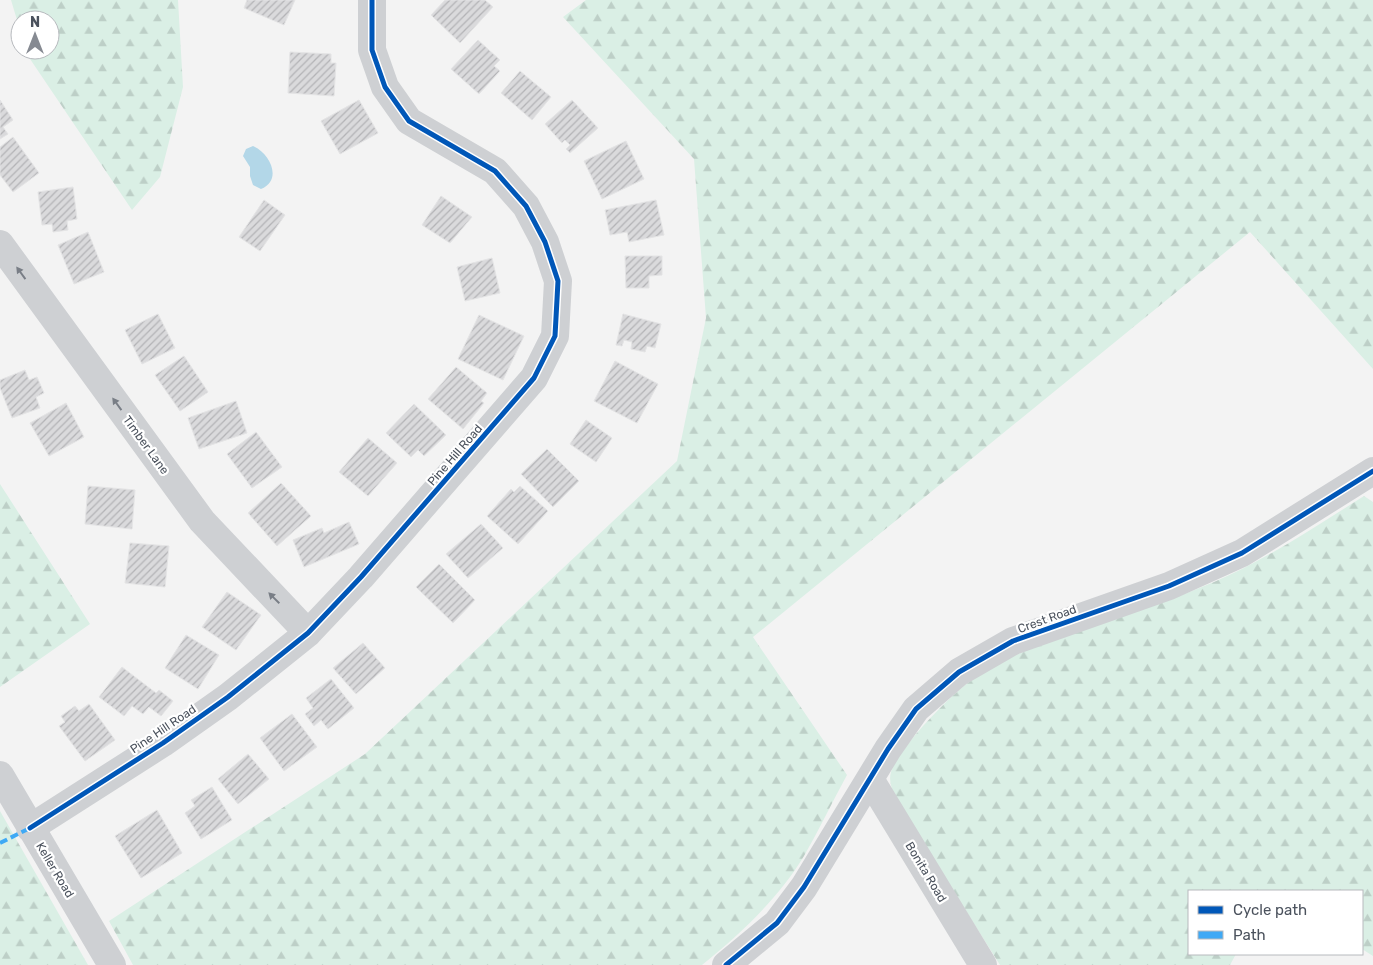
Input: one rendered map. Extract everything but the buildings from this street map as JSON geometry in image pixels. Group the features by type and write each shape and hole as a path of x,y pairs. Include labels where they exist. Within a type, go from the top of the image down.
{"street":[{"name":"Pine Hill Road","path":"30,828 163,743 228,697 308,633 362,576 534,378 554,336 558,282 545,242 526,206 495,171 409,120 385,87 372,50 372,0"},
{"name":"Timber Lane","path":"0,244 202,521 308,633"},
{"name":"Crest Road","path":"726,965 777,923 804,887 870,779 916,709 960,672 1014,641 1170,586 1242,553 1373,471"},
{"name":"Keller Road","path":"0,774 112,965"},
{"name":"Bonita Road","path":"870,779 983,965"}],"green space":[{"path":"11,0 178,0 183,87 160,177 132,210 31,60 60,60 60,10 14,10"},
{"path":"586,0 1373,0 1373,369 1250,232 753,637 847,775 794,872 758,915 702,965 133,965 109,921 365,754 677,461 706,318 694,159 563,17"},
{"path":"0,484 90,624 0,687"},
{"path":"1364,496 1373,502 1373,956 1363,950 1363,890 1188,890 1188,955 1235,955 1230,965 1000,965 893,792 890,777 896,761 919,730 956,692 995,665 1048,642 1214,582 1272,553"},
{"path":"0,811 88,965 0,965"}],"water":[{"path":"253,146 265,154 272,167 273,173 268,185 261,189 253,185 250,167 243,156 246,149"}],"marked path":[{"path":"0,843 30,828"}],"cycle path":[{"path":"30,828 163,743 228,697 308,633 361,577 534,378 555,336 558,281 545,242 526,206 495,171 409,121 385,87 372,50 372,0"},
{"path":"726,965 777,923 804,887 888,749 916,709 959,672 1013,641 1169,586 1242,553 1373,471"}]}
